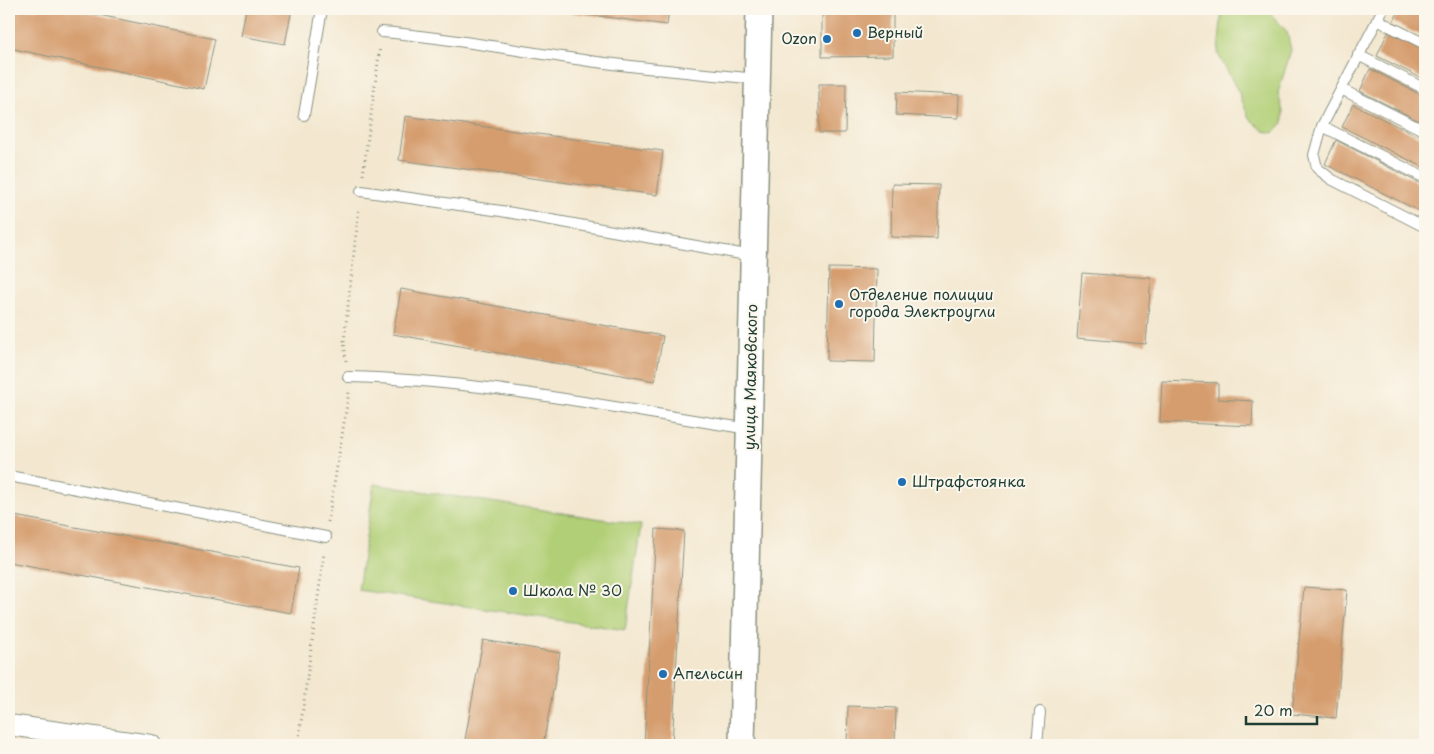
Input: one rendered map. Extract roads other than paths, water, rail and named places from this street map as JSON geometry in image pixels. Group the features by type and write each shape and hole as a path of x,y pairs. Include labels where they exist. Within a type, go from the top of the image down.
{"street":[{"name":"улица Маяковского","path":"742,745 759,79 759,9"},
{"path":"9,725 151,745"}],"lane":[{"path":"304,115 322,9"},
{"path":"1383,9 1322,126 1314,155 1317,168 1331,179 1425,227"},
{"path":"1377,20 1425,44"},
{"path":"382,32 446,37 563,57 673,72 759,79"},
{"path":"1358,55 1425,89"},
{"path":"1341,89 1425,131"},
{"path":"1322,126 1425,178"},
{"path":"361,191 501,211 754,256"},
{"path":"348,377 395,378 504,389 750,429"},
{"path":"9,476 326,537"},
{"path":"1037,745 1040,712"}],"place":[{"name":"Верный","path":"857,33"},
{"name":"Ozon","path":"827,39"},
{"name":"Отделение полиции города Электроугли","path":"839,304"},
{"name":"Штрафстоянка","path":"902,482"},
{"name":"Школа № 30","path":"513,591"},
{"name":"Апельсин","path":"663,674"}]}
